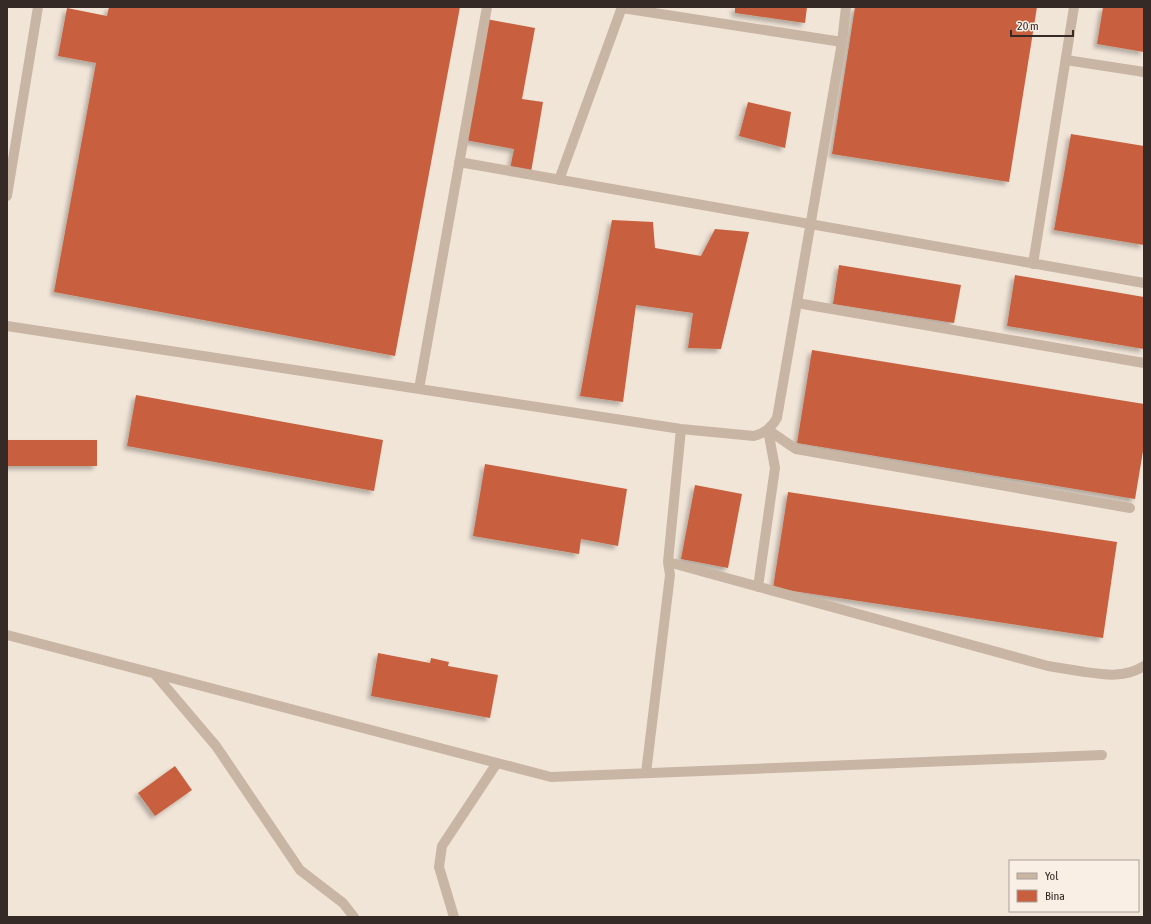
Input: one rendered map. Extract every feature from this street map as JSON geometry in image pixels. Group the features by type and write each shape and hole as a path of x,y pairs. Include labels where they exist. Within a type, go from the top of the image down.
{"lane":[{"path":"7,196 38,7"},
{"path":"419,389 487,7"},
{"path":"560,180 622,7 842,42"},
{"path":"7,326 681,429 754,436 761,434 773,425 776,418 842,42 846,7"},
{"path":"1033,264 1074,7"},
{"path":"1066,60 1144,72"},
{"path":"459,162 1144,283"},
{"path":"796,303 1144,363"},
{"path":"646,773 670,575 668,562 681,429"},
{"path":"768,430 796,449 1130,508"},
{"path":"758,587 775,468 768,430"},
{"path":"668,562 1048,666 1106,675 1118,675 1144,666"},
{"path":"7,635 551,777 1102,755"},
{"path":"154,673 216,746 300,870 343,903 354,917"},
{"path":"454,917 439,867 442,846 497,763"}],"building":[{"path":"109,7 460,7 395,356 54,292 96,63 58,56 67,8 107,16"},
{"path":"735,7 807,7 805,23 735,13"},
{"path":"855,7 1037,7 1009,182 832,154"},
{"path":"1103,7 1144,7 1144,52 1097,44"},
{"path":"486,19 535,28 522,99 543,102 531,172 510,169 514,149 465,140"},
{"path":"748,102 791,112 785,148 739,136"},
{"path":"1071,134 1144,146 1144,245 1054,230"},
{"path":"612,220 653,222 655,248 701,256 715,229 749,232 721,349 688,348 693,313 636,305 623,402 580,396"},
{"path":"839,265 961,285 954,323 833,304"},
{"path":"1015,275 1144,297 1144,349 1007,326"},
{"path":"812,350 1144,404 1144,445 1135,499 797,443"},
{"path":"136,395 383,440 374,491 127,446"},
{"path":"7,440 97,440 97,466 7,466"},
{"path":"485,464 627,489 618,546 581,539 579,554 473,536"},
{"path":"695,485 742,494 728,568 681,559"},
{"path":"788,492 1117,542 1103,638 773,588"},
{"path":"378,653 430,663 431,658 449,662 448,666 498,675 490,718 371,696"},
{"path":"175,766 192,790 155,816 138,793"}]}
